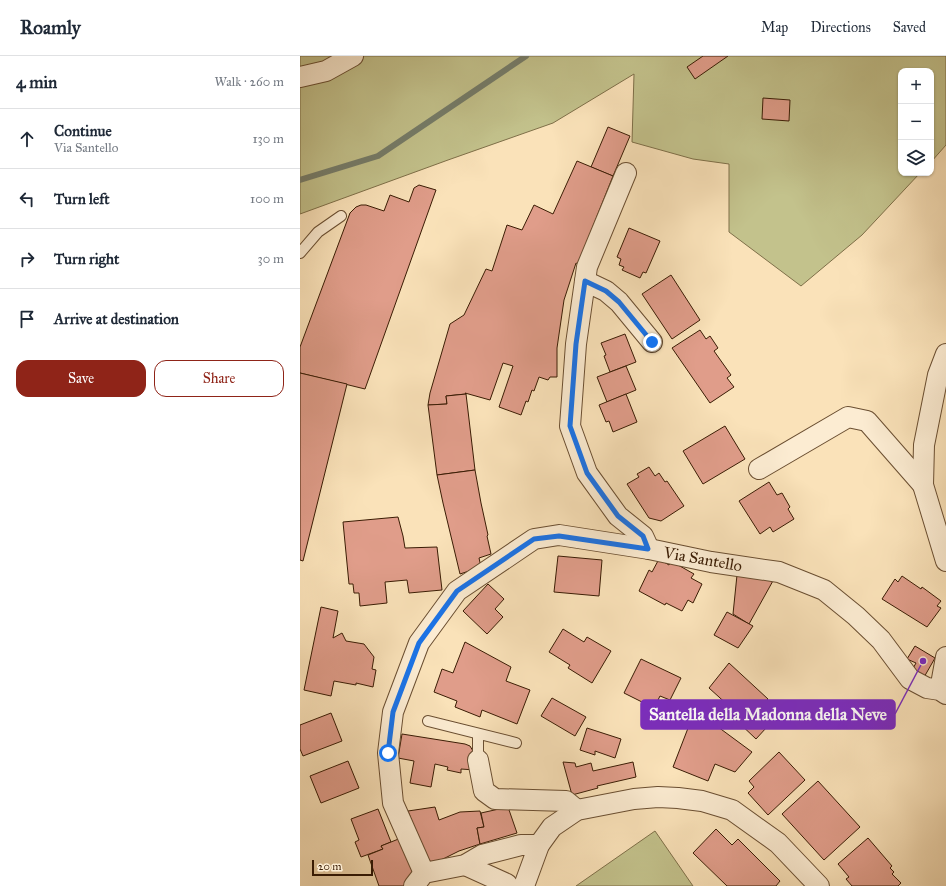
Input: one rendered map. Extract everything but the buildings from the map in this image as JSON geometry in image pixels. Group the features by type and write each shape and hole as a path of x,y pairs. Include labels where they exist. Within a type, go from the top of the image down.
{"street":[{"path":"300,77 326,71 353,56"},
{"path":"626,173 587,267 576,344 570,426 587,473 618,516 643,536 648,549"},
{"path":"585,281 606,291 619,302 652,342"},
{"path":"946,354 938,375 924,445 923,485 946,561"},
{"path":"759,469 848,417 867,421 923,485"},
{"name":"Via Santello","path":"419,879 393,803 388,753 393,712 419,643 457,591 534,539 559,536 648,549 711,562 779,572 824,590 856,616 881,640 910,679 927,688 943,692 946,657"},
{"path":"478,760 484,791 495,799 566,801 577,810"},
{"path":"524,886 539,845 552,827 577,810 634,799 658,797 702,801 732,810 778,843 819,886"},
{"path":"419,879 465,864 482,854 520,845 539,845"},
{"path":"465,864 507,884 508,886"}],"lane":[{"path":"300,253 318,232 341,216"},
{"path":"428,721 516,743"},
{"path":"478,734 478,760"}],"shaded area":[{"path":"300,56 946,56 946,145 934,159 934,68 898,68 898,176 917,176 862,235 801,286 729,232 729,164 693,159 632,142 634,74 553,123 300,214"},
{"path":"655,831 693,886 576,886"}],"waterway":[{"path":"300,180 378,156 526,56"}],"place":[{"name":"Santella della Madonna della Neve","path":"923,661"}],"route":[{"path":"388,753 393,712 419,643 457,591 534,539 559,536 648,549 643,536 618,516 587,473 570,426 576,344 585,281 606,291 619,302 652,342"}]}
